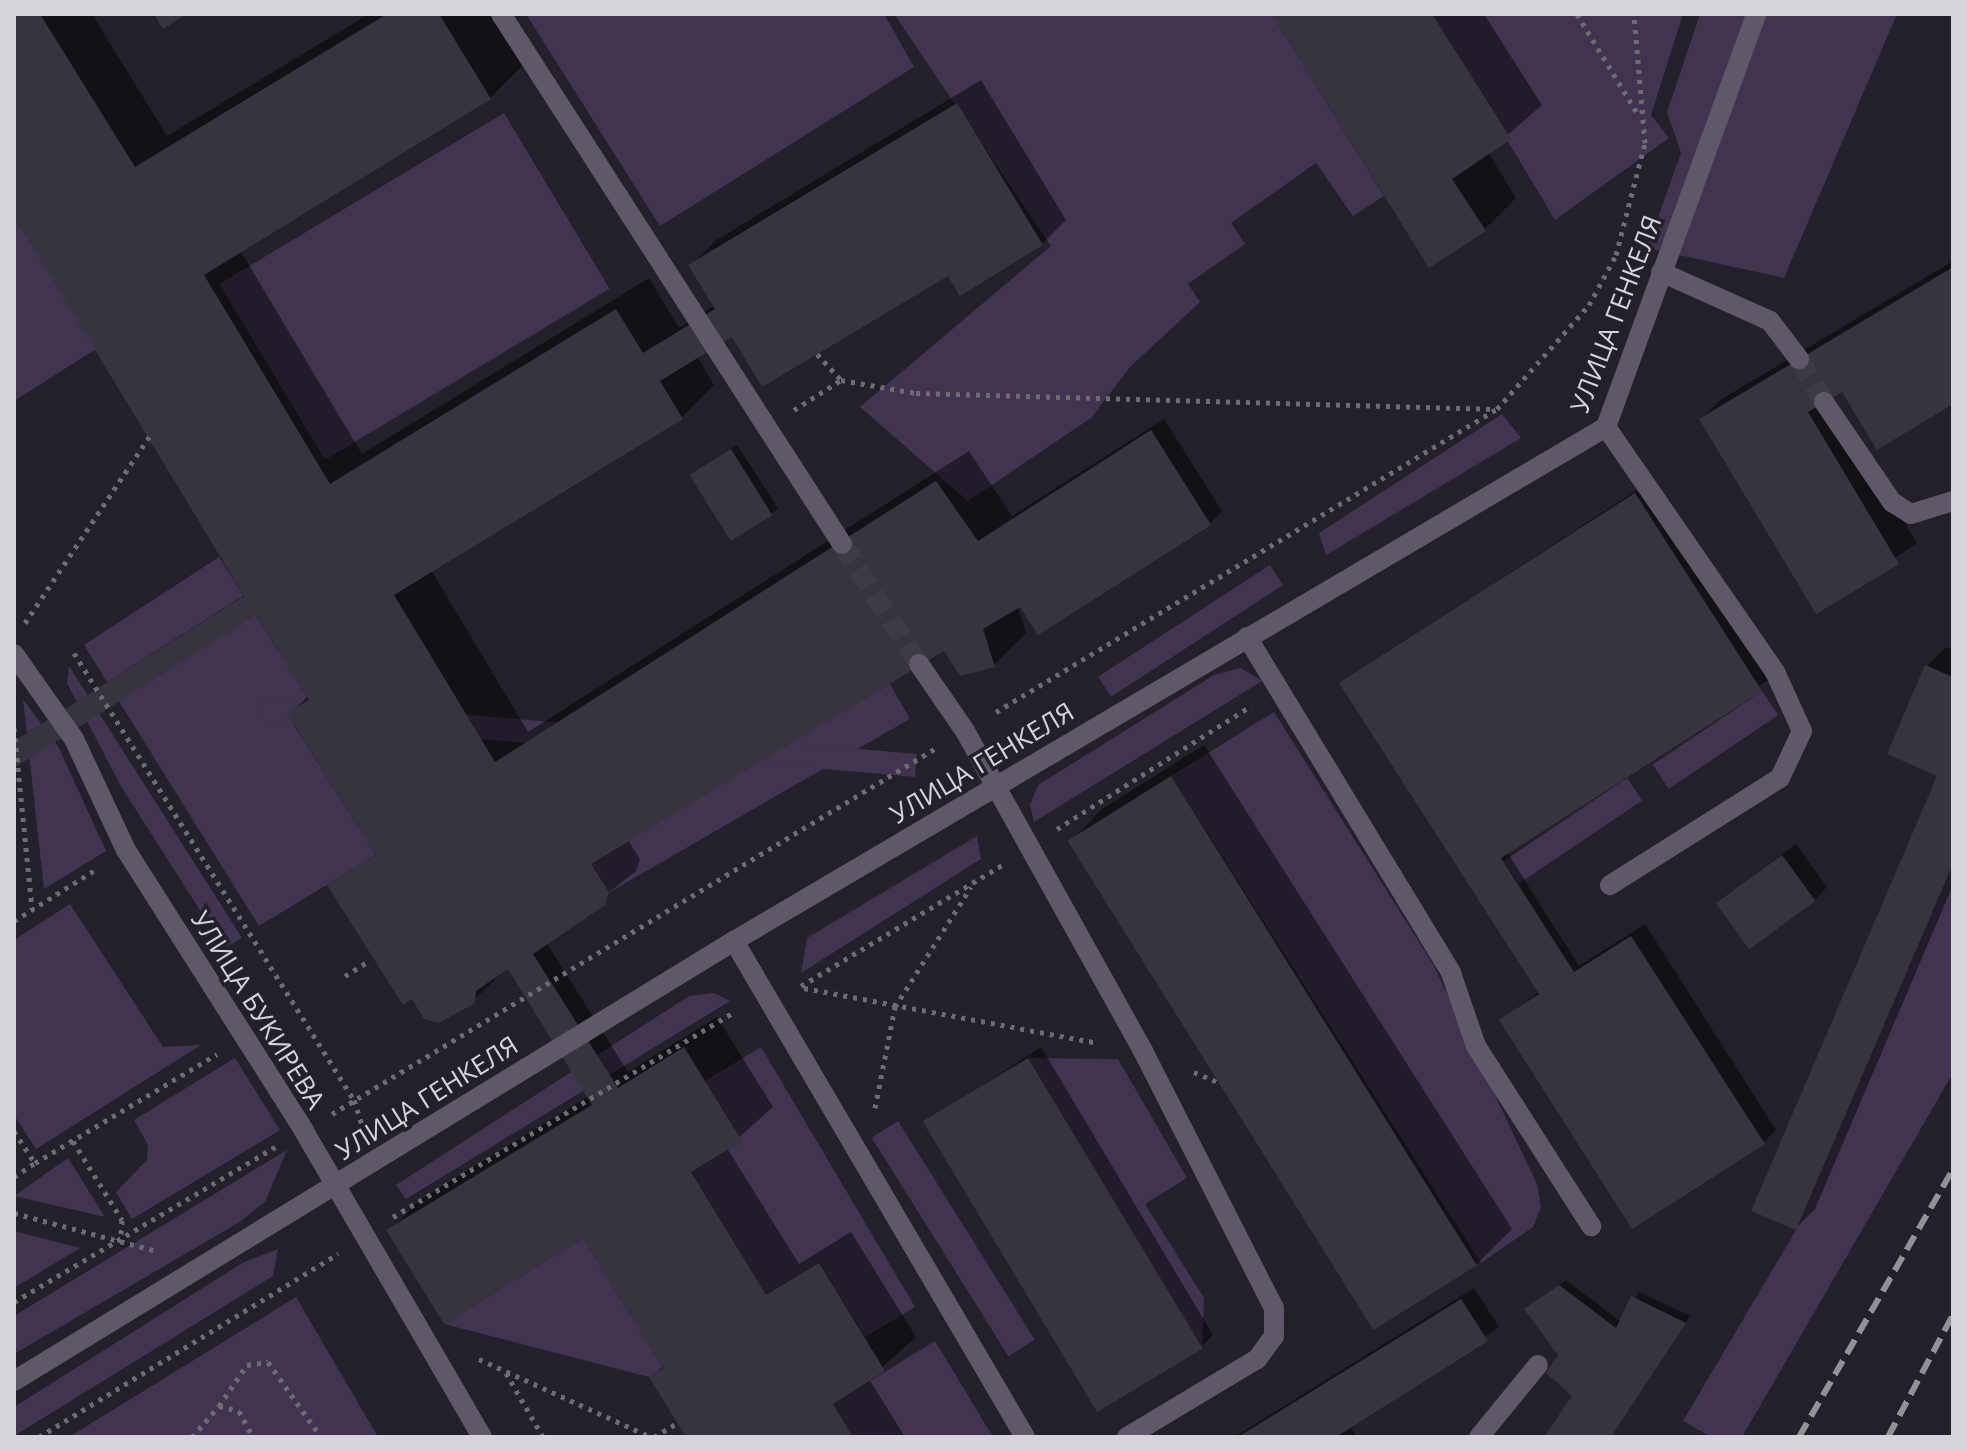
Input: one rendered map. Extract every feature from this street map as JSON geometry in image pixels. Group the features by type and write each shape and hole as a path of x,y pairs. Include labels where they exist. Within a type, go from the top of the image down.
{"lane":[{"path":"501,14 765,429 842,544"},
{"name":"УЛИЦА ГЕНКЕЛЯ","path":"14,1381 734,941 1606,427 1756,14"},
{"path":"1661,272 1770,321 1799,359"},
{"path":"1824,402 1892,502 1911,514 1953,501"},
{"path":"1606,427 1775,672 1802,731 1780,778 1610,885"},
{"path":"1247,637 1451,973 1476,1046 1591,1226"},
{"name":"УЛИЦА БУКИРЕВА","path":"14,654 33,675 74,739 126,850 304,1131 482,1437"},
{"path":"919,664 965,731 1026,849 1143,1051 1276,1321 1269,1348 1257,1359 1127,1437"},
{"path":"734,941 768,991 1025,1437"},
{"path":"1479,1437 1538,1365"}],"path":[{"path":"1577,14 1640,116"},
{"path":"14,1302 304,1131 1497,409 1589,305 1616,255 1645,143 1640,116 1634,14"},
{"path":"817,354 841,380 916,393 1497,409"},
{"path":"765,429 841,380"},
{"path":"33,675 21,629 149,437"},
{"path":"74,653 354,1100"},
{"path":"800,987 972,886 1279,689"},
{"path":"14,728 32,909"},
{"path":"14,921 126,850"},
{"path":"864,1162 895,1007 972,886"},
{"path":"345,976 369,961"},
{"path":"39,1437 768,991 800,987 1143,1051 1222,1084"},
{"path":"14,1177 244,1038"},
{"path":"14,1131 35,1163"},
{"path":"73,1141 122,1220 120,1237"},
{"path":"14,1213 120,1237 199,1266"},
{"path":"466,1353 653,1437 677,1423"},
{"path":"192,1437 219,1406 247,1365 268,1362 321,1437"},
{"path":"506,1373 543,1437"},
{"path":"219,1406 239,1411 253,1437"}],"shaded area":[{"path":"526,14 884,14 914,67 660,226"},
{"path":"894,14 1272,14 1384,196 1353,216 1316,163 1231,223 1245,244 1188,284 1200,302 1130,367 1091,418 968,501 860,407 1051,246"},
{"path":"1432,14 1683,14 1651,115 1669,138 1555,220"},
{"path":"1700,14 1897,14 1784,278 1647,248 1681,153 1667,112"},
{"path":"504,113 610,289 325,460 219,284"},
{"path":"14,216 96,349 14,401"},
{"path":"1502,414 1521,438 1326,555 1319,533"},
{"path":"219,557 309,700 287,714 376,855 259,926 84,645"},
{"path":"1270,565 1283,585 1111,697 1098,677"},
{"path":"69,666 242,938 224,948 122,788 67,683"},
{"path":"1241,668 1262,681 1034,822 1030,805 1038,785 1214,675"},
{"path":"890,684 910,719 608,893 588,859"},
{"path":"1762,691 1778,715 1669,789 1653,765"},
{"path":"262,697 917,754 915,777 259,720"},
{"path":"23,699 59,748 106,851 44,889"},
{"path":"1274,712 1433,964 1537,1184 1541,1207 1533,1227 1481,1263 1171,776"},
{"path":"1627,778 1642,800 1519,884 1503,861"},
{"path":"977,836 981,859 801,973 807,938"},
{"path":"1953,864 1953,1073 1742,1437 1711,1437 1683,1421 1796,1230"},
{"path":"70,904 163,1047 201,1045 36,1149 14,1115 14,940"},
{"path":"714,993 730,1001 406,1199 396,1185 689,996"},
{"path":"761,1047 915,1307 865,1337 819,1263 766,1295 691,1172 742,1141 705,1081"},
{"path":"235,1058 280,1130 132,1219 116,1192 147,1160 148,1145 134,1120"},
{"path":"1028,1058 1118,1059 1187,1178 1145,1204 1204,1298 1202,1349"},
{"path":"898,1121 1035,1340 1008,1356 872,1137"},
{"path":"287,1150 265,1202 238,1223 14,1354 14,1316"},
{"path":"68,1158 105,1217 14,1196"},
{"path":"14,1231 80,1248 14,1288"},
{"path":"583,1238 663,1368 649,1377 444,1324"},
{"path":"278,1249 273,1276 14,1436 14,1407 244,1262"},
{"path":"296,1297 378,1437 69,1437"},
{"path":"935,1341 993,1437 853,1437 833,1404"}],"building":[{"path":"14,14 40,14 135,167 387,14 439,14 491,99 204,275 330,484 616,309 643,353 715,309 688,265 957,103 1043,245 960,296 948,276 762,387 732,337 660,381 683,419 394,595 495,762 936,481 978,541 1151,430 1211,525 1038,635 1020,607 983,629 995,667 960,676 944,651 591,864 609,892 605,905 533,954 618,1088 684,1047 742,1141 691,1172 766,1295 819,1263 885,1371 833,1404 853,1437 686,1437 649,1377 663,1368 583,1238 444,1324 386,1230 592,1105 508,969 476,991 475,1003 439,1023 424,1019 412,999 403,1005 327,885 376,855 287,713 309,700 256,615 14,768 14,741 244,596 14,216"},
{"path":"154,14 187,14 163,29"},
{"path":"1272,14 1432,14 1511,139 1452,179 1486,231 1429,268"},
{"path":"1953,267 1953,404 1877,450 1842,392 1808,412 1899,564 1816,614 1699,419"},
{"path":"731,449 772,515 731,541 689,475"},
{"path":"1635,493 1762,691 1501,858 1574,972 1631,936 1765,1144 1632,1229 1499,1020 1539,994 1339,683"},
{"path":"1925,665 1953,677 1953,864 1796,1230 1751,1211 1937,776 1887,754"},
{"path":"1171,776 1477,1265 1373,1330 1068,841"},
{"path":"1782,855 1816,901 1749,949 1716,903"},
{"path":"1028,1058 1203,1349 1097,1412 923,1121"},
{"path":"1559,1285 1616,1328 1631,1296 1686,1323 1611,1437 1544,1437 1572,1396 1546,1373 1558,1355 1524,1309"},
{"path":"1461,1299 1488,1341 1336,1437 1238,1437"}],"tunnel":[{"path":"1799,359 1824,402"},
{"path":"842,544 919,664"}],"railway":[{"path":"1799,1437 1953,1169"},
{"path":"1888,1437 1953,1315"}]}
